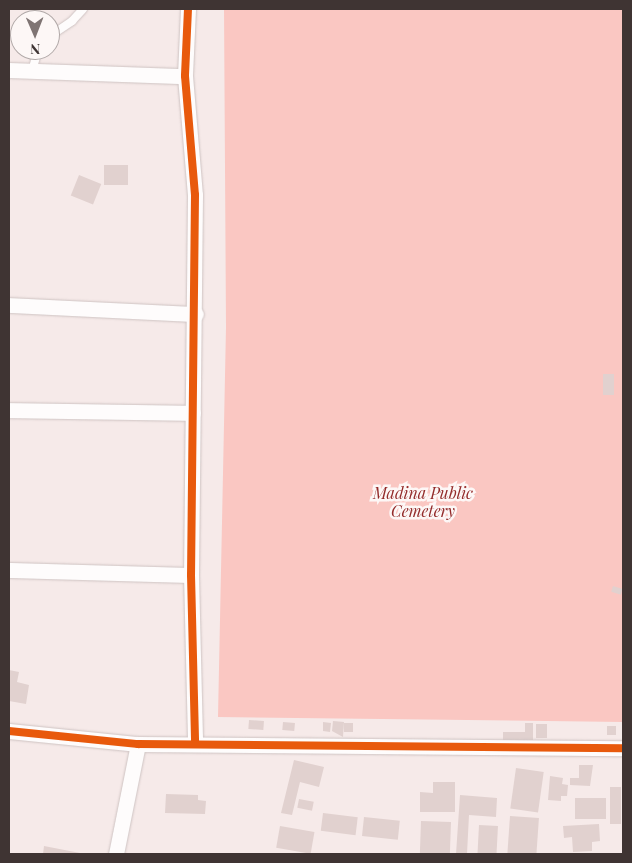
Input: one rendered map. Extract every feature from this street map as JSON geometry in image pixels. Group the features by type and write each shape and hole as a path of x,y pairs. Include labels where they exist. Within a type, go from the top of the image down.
{"street":[{"path":"188,9 185,76 195,196 196,314 192,575 195,744"},
{"path":"9,70 185,76"},
{"path":"9,305 196,314"},
{"path":"9,410 193,413"},
{"path":"9,570 192,575"},
{"path":"9,731 138,744 623,748"},
{"path":"116,854 138,744"}],"lane":[{"path":"60,29 72,21 82,9"},
{"path":"32,71 35,60"}],"green space":[{"name":"Madina Public Cemetery","path":"224,9 623,9 623,722 218,717 226,327"}],"building":[{"path":"104,165 128,165 128,185 104,185"},
{"path":"79,175 101,184 93,204 71,195"},
{"path":"603,374 614,374 614,395 603,395"},
{"path":"613,586 623,589 621,595 611,592"},
{"path":"9,670 19,672 17,682 29,685 26,704 9,701"},
{"path":"249,720 264,721 263,730 248,729"},
{"path":"333,721 344,722 343,737 332,731"},
{"path":"283,722 295,723 294,731 282,730"},
{"path":"323,722 331,723 330,732 323,731"},
{"path":"344,723 353,723 353,732 344,732"},
{"path":"525,723 533,723 533,740 503,740 503,732 525,732"},
{"path":"536,724 547,724 547,738 536,738"},
{"path":"607,726 616,726 616,735 607,735"},
{"path":"294,760 324,767 319,787 300,782 292,815 281,813"},
{"path":"579,765 593,765 590,786 570,785 570,778 579,778"},
{"path":"516,768 544,772 538,812 510,809"},
{"path":"550,776 563,778 562,784 568,785 567,796 561,796 561,801 548,800"},
{"path":"433,782 455,782 455,812 420,812 420,792 433,793"},
{"path":"610,787 621,787 621,824 610,824"},
{"path":"166,794 198,795 198,800 206,801 205,814 165,813"},
{"path":"460,795 497,798 496,817 469,815 467,854 456,854"},
{"path":"575,798 606,798 606,819 575,819"},
{"path":"299,799 314,802 312,811 297,808"},
{"path":"323,813 358,817 356,835 321,831"},
{"path":"510,816 539,818 536,854 507,853"},
{"path":"364,817 400,821 398,840 362,836"},
{"path":"421,821 451,822 450,854 420,854"},
{"path":"599,824 600,841 592,842 592,851 573,852 572,837 564,838 563,826"},
{"path":"479,825 498,826 497,854 477,854"},
{"path":"280,826 314,832 311,854 276,848"},
{"path":"44,846 80,853 80,854 43,854"}],"cycle path":[{"path":"188,9 185,76 195,195 191,575 195,744"},
{"path":"9,731 138,744 623,748"}]}
